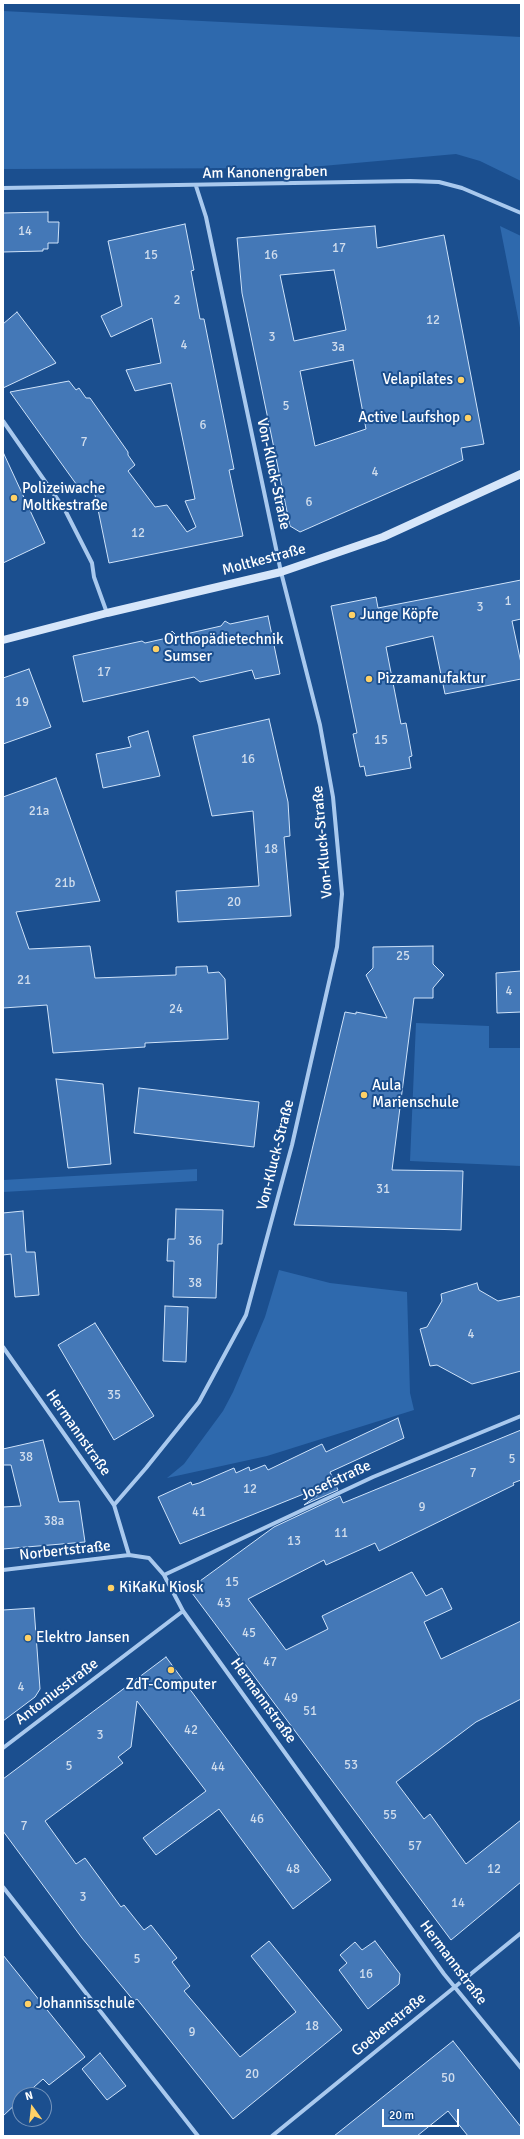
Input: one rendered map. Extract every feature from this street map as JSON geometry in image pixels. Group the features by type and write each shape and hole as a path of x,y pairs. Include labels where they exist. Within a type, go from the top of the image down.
{"main road":[{"name":"Moltkestraße","path":"3,640 107,613 281,572 353,549 397,531 521,474"}],"street":[{"name":"Am Kanonengraben","path":"3,188 196,186 410,181 439,182 462,188 521,213"},
{"name":"Von-Kluck-Straße","path":"114,1505 199,1402 246,1315 292,1145 337,947 342,894 333,797 320,725 281,572 206,217 196,186"},
{"path":"3,421 65,510 92,562 94,577 107,613"},
{"name":"Hermannstraße","path":"3,1347 114,1505 129,1556 149,1558 164,1575 183,1611 455,1988 521,2068"},
{"name":"Josefstraße","path":"164,1575 373,1477 521,1416"},
{"name":"Norbertstraße","path":"3,1570 129,1556"},
{"name":"Antoniusstraße","path":"3,1748 183,1611"},
{"path":"3,1887 198,2136"},
{"name":"Goebenstraße","path":"272,2136 521,1933"}],"shaded area":[{"path":"3,11 521,37 521,181 480,161 456,154 300,168 3,169"},
{"path":"500,226 521,236 521,333"},
{"path":"416,1023 489,1026 489,1048 521,1048 521,1166 410,1161"},
{"path":"197,1169 197,1181 3,1192 3,1180"},
{"path":"279,1270 330,1283 407,1292 410,1393 414,1410 267,1456 167,1478 184,1464 223,1411 233,1392 265,1317"}],"building":[{"path":"48,212 48,222 59,222 58,243 48,243 48,249 43,249 43,251 3,252 3,213"},
{"path":"185,224 194,270 191,271 200,319 204,319 234,469 229,470 243,536 109,563 94,490 79,488 10,392 69,381 76,390 79,388 86,398 90,398 128,452 128,455 135,465 128,471 155,507 167,505 187,532 196,527 185,501 195,499 171,383 135,391 126,370 161,363 152,318 111,337 101,316 122,306 108,241"},
{"path":"375,226 377,248 444,235 484,444 461,448 463,460 300,532 290,526 242,293 237,238","holes":["334,270 346,330 294,341 280,275","353,360 366,429 315,446 300,371"]},
{"path":"17,312 56,363 3,388 3,324"},
{"name":"Polizeiwache Moltkestraße","path":"3,452 45,543 3,563"},
{"path":"521,580 521,619 512,621 521,663 521,679 445,694 433,636 386,647 401,724 406,723 412,756 409,757 411,768 366,776 364,766 360,767 353,734 357,733 331,606 376,597 378,608"},
{"path":"268,616 280,674 255,679 252,670 200,682 194,677 83,702 73,656 142,641 145,643 167,638 172,631 177,636 221,626 225,621 230,624"},
{"path":"29,669 51,727 3,744 3,678"},
{"path":"269,719 288,802 290,836 284,837 291,916 178,922 176,891 259,886 253,811 212,816 193,736"},
{"path":"148,731 160,776 103,788 96,754 131,747 128,737"},
{"path":"56,778 100,901 16,912 29,949 90,946 95,978 176,975 176,967 207,966 208,973 219,972 225,979 228,1039 145,1043 145,1047 53,1053 47,1005 3,1008 3,797"},
{"path":"433,946 433,964 444,975 433,988 433,998 414,998 392,1170 463,1171 461,1230 294,1225 345,1012 356,1014 356,1012 387,1018 366,975 373,968 373,947"},
{"path":"521,971 521,1012 497,1013 496,973"},
{"path":"56,1079 103,1084 111,1164 68,1168"},
{"path":"139,1088 259,1102 254,1147 134,1133"},
{"path":"176,1209 223,1210 222,1244 218,1244 216,1298 173,1297 174,1261 167,1261 168,1239 175,1239"},
{"path":"23,1211 26,1252 35,1252 39,1295 15,1297 11,1254 3,1255 3,1213"},
{"path":"477,1283 479,1290 498,1301 521,1296 521,1371 472,1384 437,1365 430,1366 420,1329 427,1327 442,1301 441,1294"},
{"path":"165,1306 188,1307 186,1362 163,1361"},
{"path":"95,1323 154,1416 114,1440 58,1345"},
{"path":"398,1418 404,1438 330,1472 338,1490 304,1505 319,1494 316,1489 180,1544 158,1497 191,1482 192,1485 199,1483 234,1468 236,1473 249,1467 250,1471 265,1465 268,1470 322,1444 326,1452"},
{"path":"521,1430 521,1480 513,1483 514,1485 379,1551 375,1543 326,1565 324,1560 248,1599 286,1650 328,1629 322,1616 412,1572 426,1596 442,1588 452,1609 424,1622 441,1659 521,1621 521,1699 476,1722 396,1782 424,1819 430,1814 466,1864 521,1820 521,1882 451,1940 189,1589 274,1527 340,1496 343,1503"},
{"path":"43,1440 59,1502 79,1501 85,1542 3,1549 3,1507 21,1506 11,1465 3,1465 3,1449"},
{"path":"34,1608 40,1689 35,1697 3,1721 3,1610"},
{"path":"166,1657 331,1880 293,1909 219,1809 156,1855 143,1838 206,1791 137,1701 131,1747 118,1757 123,1763 45,1821 76,1864 85,1858 121,1907 124,1905 144,1930 151,1925 177,1958 172,1962 190,1986 184,1991 240,2057 296,2012 251,1956 269,1941 342,2030 233,2119 137,1999 134,2001 82,1938 3,1831 3,1779"},
{"path":"375,1941 400,1974 399,1984 368,2009 339,1970 347,1963 340,1955 355,1942 362,1950"},
{"name":"Johannisschule","path":"3,1955 85,2057 49,2085 43,2079 34,2087 12,2087 12,2108 3,2116"},
{"path":"453,2041 521,2127 521,2136 468,2136 448,2111 417,2136 334,2136"},
{"path":"100,2053 126,2086 107,2100 82,2069"}],"place":[{"name":"Velapilates","path":"461,380"},
{"name":"Active Laufshop","path":"468,418"},
{"name":"Polizeiwache Moltkestraße","path":"14,498"},
{"name":"Junge Köpfe","path":"352,615"},
{"name":"Orthopädietechnik Sumser","path":"156,649"},
{"name":"Pizzamanufaktur","path":"369,679"},
{"name":"Aula Marienschule","path":"364,1095"},
{"name":"KiKaKu Kiosk","path":"111,1588"},
{"name":"Elektro Jansen","path":"28,1638"},
{"name":"ZdT-Computer","path":"171,1670"},
{"name":"Johannisschule","path":"28,2004"}]}
